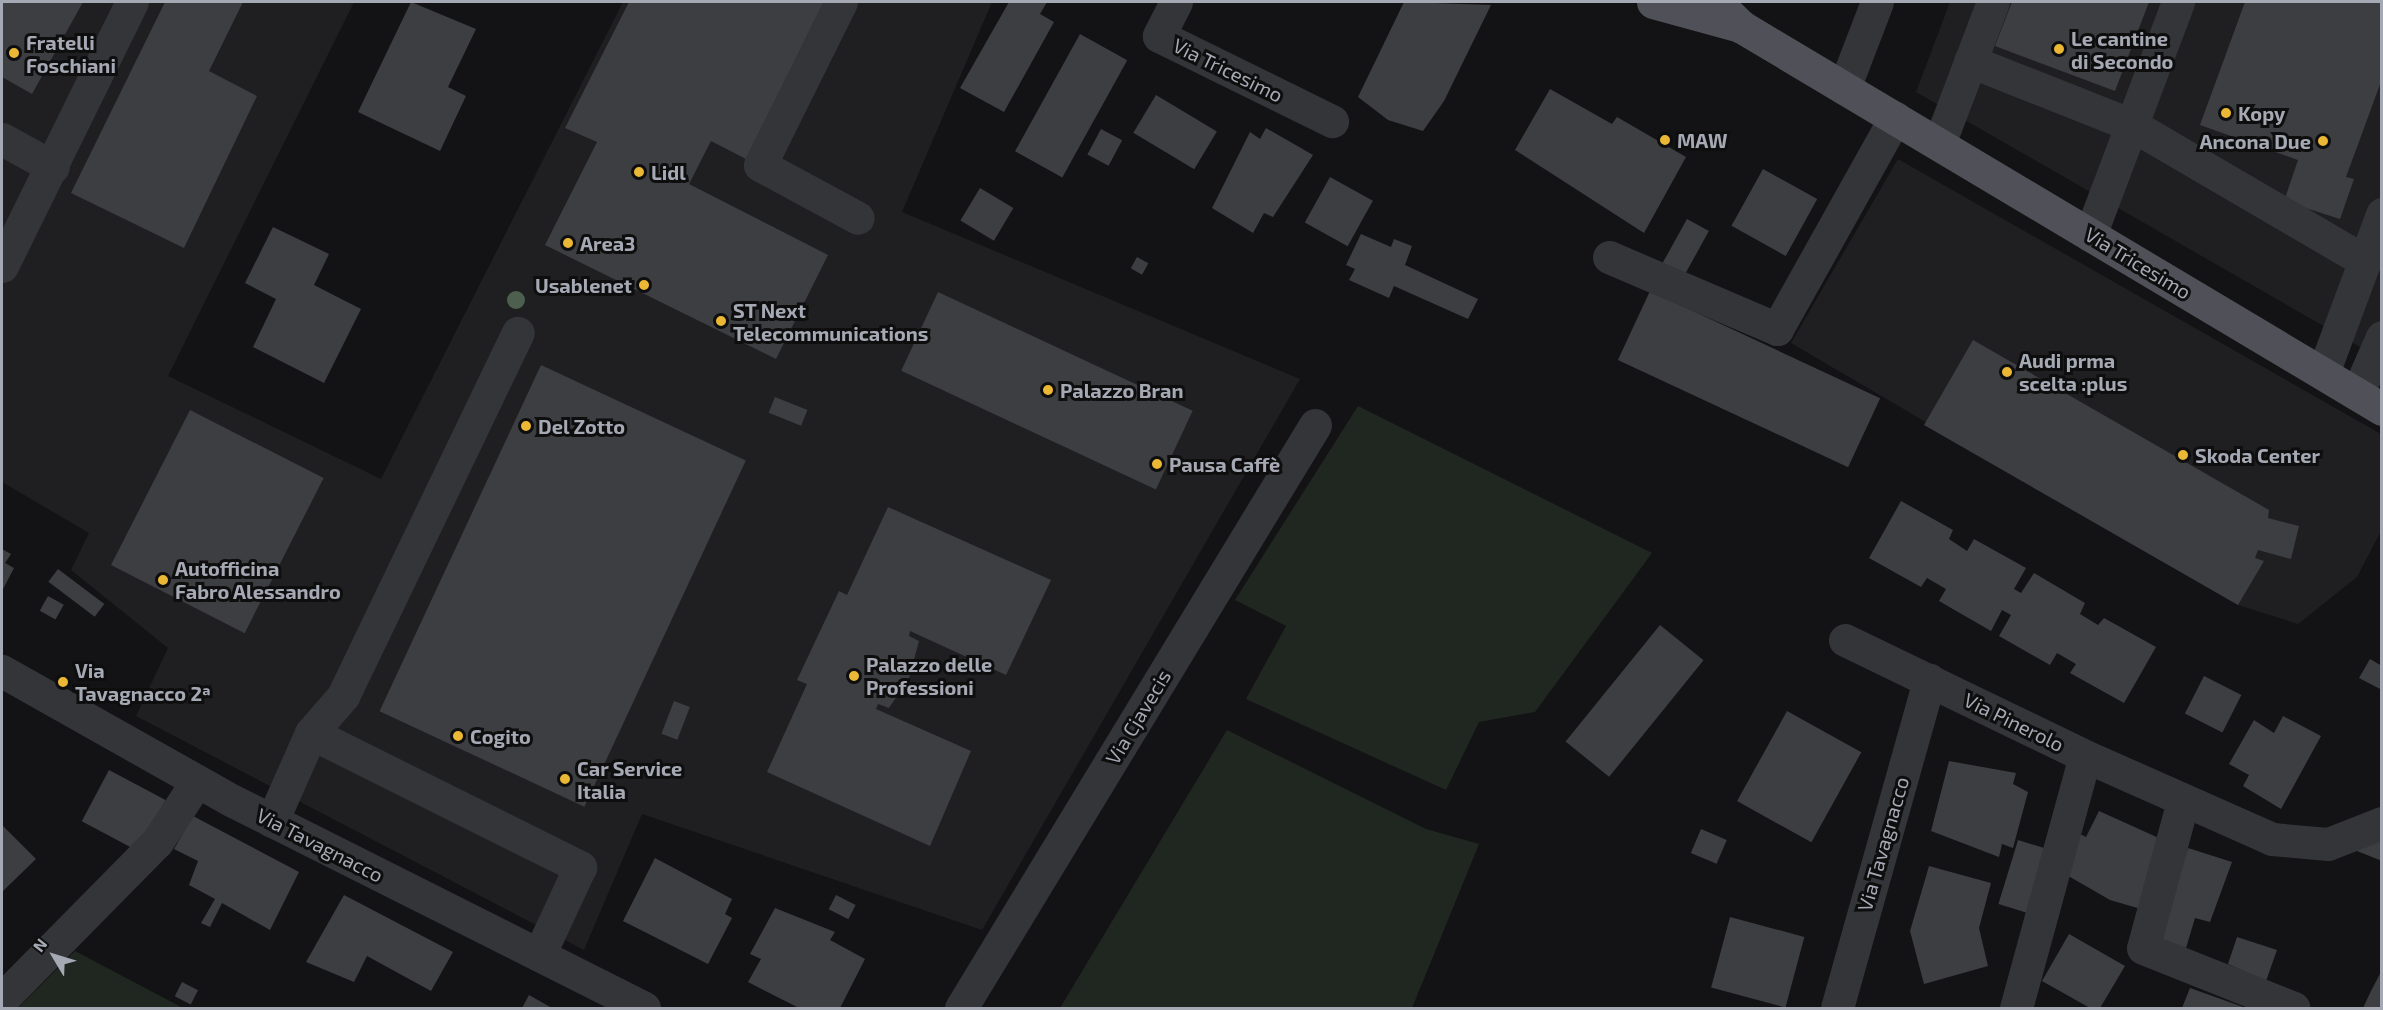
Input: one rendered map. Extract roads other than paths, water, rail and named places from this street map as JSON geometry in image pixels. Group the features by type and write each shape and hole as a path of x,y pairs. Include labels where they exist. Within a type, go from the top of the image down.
{"main road":[{"name":"Via Tricesimo","path":"1653,2 1742,27"},
{"name":"Via Tricesimo","path":"1716,2 1742,27 2369,401"}],"street":[{"path":"2,266 53,167 132,2"},
{"path":"841,2 760,165 858,218"},
{"name":"Via Tricesimo","path":"1176,2 1159,36 1332,121"},
{"path":"1844,88 1877,2"},
{"path":"1939,144 1993,2"},
{"path":"2090,235 2178,2"},
{"path":"1970,61 2132,125 2365,261"},
{"path":"1609,257 1777,329 1895,118"},
{"path":"2,139 53,167"},
{"path":"2323,374 2382,214"},
{"path":"272,821 311,734 343,696 518,333"},
{"path":"2369,401 2382,337"},
{"name":"Via Cjavecis","path":"961,1008 1315,425"},
{"name":"Via Pinerolo","path":"1845,640 2183,801 2290,844 2328,844 2382,823"},
{"name":"Via Tavagnacco","path":"2,671 272,821 644,1008"},
{"name":"Via Tavagnacco","path":"1838,1008 1929,680"},
{"path":"311,734 580,867 539,955"},
{"path":"2016,1008 2085,756"},
{"path":"2,999 157,842 197,781"},
{"path":"2183,801 2143,948 2294,1008"}],"place":[{"name":"Le cantine di Secondo","path":"2059,49"},
{"name":"Fratelli Foschiani","path":"14,53"},
{"name":"Kopy","path":"2226,113"},
{"name":"MAW","path":"1665,140"},
{"name":"Ancona Due","path":"2323,141"},
{"name":"Lidl","path":"639,172"},
{"name":"Area3","path":"568,243"},
{"name":"Usablenet","path":"644,285"},
{"name":"ST Next Telecommunications","path":"721,321"},
{"name":"Audi prma scelta :plus","path":"2007,372"},
{"name":"Palazzo Bran","path":"1048,390"},
{"name":"Del Zotto","path":"526,426"},
{"name":"Skoda Center","path":"2183,455"},
{"name":"Pausa Caffè","path":"1157,464"},
{"name":"Autofficina Fabro Alessandro","path":"163,580"},
{"name":"Palazzo delle Professioni","path":"854,676"},
{"name":"Via Tavagnacco 2ª","path":"63,682"},
{"name":"Cogito","path":"458,736"},
{"name":"Car Service Italia","path":"565,779"}]}
